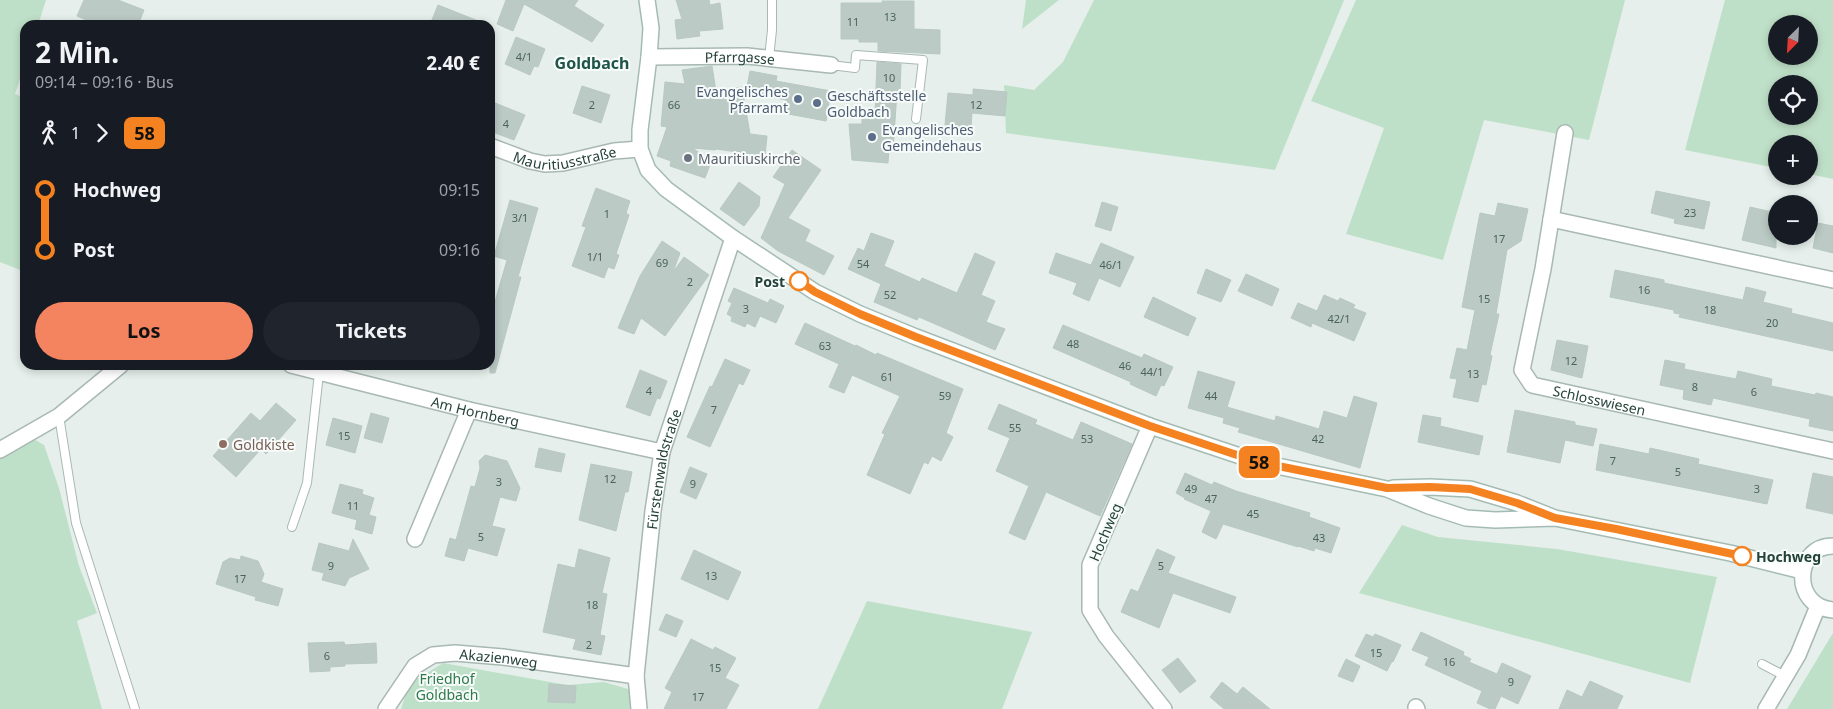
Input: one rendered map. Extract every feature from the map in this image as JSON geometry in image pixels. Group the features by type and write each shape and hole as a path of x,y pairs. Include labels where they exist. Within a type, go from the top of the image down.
{"street":[{"path":"647,0 651,28 640,130 640,150 648,170 666,189 733,238 815,292 860,314 1150,426 1258,462 1387,488 1429,506 1466,518 1495,520 1555,518"},
{"name":"Pfarrgasse","path":"649,57 747,56 831,65"},
{"name":"Schlosswiesen","path":"1565,133 1543,269 1522,370 1532,385 1833,451"},
{"name":"Mauritiusstraße","path":"495,148 530,161 546,164 563,163 614,151 640,150"},
{"path":"1551,219 1833,280"},
{"name":"Fürstenwaldstraße","path":"639,709 636,676 653,511 662,452 733,238"},
{"path":"0,450 58,416 114,370"},
{"name":"Am Hornberg","path":"308,370 469,410 662,452"},
{"path":"415,539 469,410"},
{"name":"Hochweg","path":"1150,426 1090,565 1090,610 1106,636 1164,709"},
{"path":"1387,488 1430,487 1470,489 1517,503 1555,518 1730,553 1802,570"},
{"path":"1766,709 1826,608 1808,597 1802,584 1802,570 1812,555 1820,549 1833,546"},
{"name":"Akazienweg","path":"386,709 415,666 433,655 455,653 503,657 636,676"}],"lane":[{"path":"768,58 772,30 772,0"},
{"path":"831,65 855,68 856,55 923,60 916,119"},
{"path":"292,527 307,483 319,373"},
{"path":"58,416 76,523 135,709"},
{"path":"1762,664 1785,676"}],"green space":[{"path":"0,0 46,0 40,20 20,20 20,79 15,94 20,96 20,270 0,262"},
{"path":"1026,0 1059,0 1022,29"},
{"path":"1094,0 1344,0 1275,170 1006,133 1004,85 1034,90 1063,62"},
{"path":"1356,0 1625,0 1589,140 1484,120 1443,260 1346,234 1384,128 1311,101"},
{"path":"1725,0 1833,0 1833,179 1818,176 1818,135 1768,135 1768,166 1685,150"},
{"path":"32,438 44,445 59,488 79,566 97,613 77,621 102,709 0,709 0,455"},
{"path":"1402,525 1438,537 1557,549 1717,577 1690,683 1359,593"},
{"path":"867,601 1032,632 1002,709 818,709"},
{"path":"1833,633 1833,709 1787,709"},
{"name":"Friedhof Goldbach","path":"443,663 567,685 604,682 628,689 631,697 631,709 401,709 409,684"}],"building":[{"path":"84,0 118,0 144,10 140,20 86,20 77,16"},
{"path":"506,0 578,0 574,6 604,25 592,42 524,4 513,31 497,24"},
{"path":"676,0 709,0 710,5 720,3 723,29 699,31 700,36 677,39 675,20 682,19"},
{"path":"882,1 914,1 914,29 940,30 940,54 878,51 878,42 859,42 859,39 841,39 841,3 882,3"},
{"path":"438,5 476,20 432,20"},
{"path":"516,37 545,49 538,67 534,66 530,75 505,64"},
{"name":"Evangelisches Gemeindehaus","path":"877,62 901,64 900,92 897,92 893,149 889,149 888,163 852,160 849,124 862,124 862,119 873,120 873,113 875,113"},
{"path":"712,66 716,91 742,87 750,134 767,136 765,156 716,149 693,148 711,162 705,178 670,166 671,161 657,156 667,127 661,126 665,82 685,84 682,70"},
{"path":"750,71 777,76 776,81 831,91 826,121 783,113 786,100 746,92"},
{"path":"582,86 610,95 601,123 573,113"},
{"path":"973,89 1007,92 1005,116 972,113 971,127 945,125 948,93 973,95"},
{"path":"495,103 525,115 514,140 495,133"},
{"path":"792,150 821,170 788,218 810,230 805,241 834,256 824,275 778,251 761,238 785,184 773,177"},
{"path":"739,182 760,197 759,206 744,226 720,209"},
{"path":"596,188 630,201 626,213 629,215 616,254 619,255 614,269 608,267 604,278 572,266 586,227 582,226"},
{"path":"1656,191 1710,202 1704,229 1674,223 1675,219 1651,213"},
{"path":"510,200 538,208 518,277 521,277 495,373 490,373 490,370 495,370 495,302 507,260 495,256"},
{"path":"1102,202 1118,207 1111,231 1095,226"},
{"path":"1498,203 1528,209 1521,241 1507,250 1496,314 1499,314 1490,355 1492,356 1486,385 1482,384 1478,402 1453,397 1457,379 1450,378 1457,348 1467,350 1475,310 1462,307 1480,213 1495,216"},
{"path":"1750,207 1768,211 1768,245 1776,245 1776,248 1742,240"},
{"path":"1818,223 1833,226 1833,253 1813,248 1814,245 1818,245"},
{"path":"871,233 894,241 884,266 920,282 922,278 957,293 975,253 995,262 981,295 995,301 986,322 1005,329 995,350 919,317 917,320 874,302 881,284 848,269 858,248 864,251"},
{"path":"662,241 680,253 673,272 684,257 709,275 665,336 641,318 634,334 618,328 640,276"},
{"path":"1101,243 1134,257 1120,287 1099,278 1089,301 1073,294 1077,283 1049,273 1056,253 1091,265"},
{"path":"1206,269 1231,280 1221,302 1197,293"},
{"path":"1615,270 1743,300 1746,287 1766,292 1763,302 1792,309 1791,313 1833,323 1833,351 1679,317 1680,314 1674,313 1674,310 1610,297"},
{"path":"1246,274 1279,289 1272,306 1238,291"},
{"path":"734,288 768,303 770,299 784,306 776,323 760,316 755,327 747,323 745,327 731,321 732,317 727,314 732,303 728,301"},
{"path":"1324,295 1338,301 1340,298 1355,305 1353,308 1366,313 1354,341 1312,323 1311,327 1291,318 1298,303 1317,311"},
{"path":"1153,297 1196,318 1188,336 1144,317"},
{"path":"805,323 876,355 877,353 963,389 946,433 953,437 941,461 932,456 928,464 924,462 910,494 867,475 885,434 882,433 900,396 852,375 844,393 829,387 839,364 795,344"},
{"path":"1063,325 1142,358 1144,354 1173,367 1164,386 1161,385 1156,396 1130,384 1131,382 1053,348"},
{"path":"1557,340 1588,346 1582,378 1551,370"},
{"path":"725,359 750,370 743,385 739,383 710,447 687,437 710,386 712,387"},
{"path":"1665,360 1685,364 1684,369 1736,379 1738,371 1772,379 1771,386 1833,397 1833,431 1809,426 1810,419 1713,398 1711,405 1683,399 1684,390 1660,385"},
{"path":"640,370 667,381 660,399 657,398 650,416 626,407"},
{"path":"1198,371 1235,382 1227,407 1275,421 1276,416 1319,429 1324,411 1347,418 1354,396 1377,403 1360,468 1238,432 1240,428 1223,423 1225,415 1224,418 1188,408"},
{"path":"276,403 296,420 266,454 261,449 236,477 213,456 251,413 260,421"},
{"path":"999,404 1037,420 1035,424 1073,440 1081,422 1132,444 1100,516 1046,492 1025,540 1009,533 1029,486 996,471 1010,438 988,429"},
{"path":"1515,410 1575,422 1575,425 1597,429 1593,446 1565,440 1560,463 1507,452"},
{"path":"371,413 389,418 382,443 364,438"},
{"path":"1423,415 1441,418 1440,426 1483,436 1479,455 1418,442"},
{"path":"333,418 362,426 355,453 326,445"},
{"path":"1600,444 1649,454 1650,448 1699,459 1698,464 1773,480 1767,504 1596,470"},
{"path":"539,448 565,454 561,472 535,467"},
{"path":"485,455 507,461 520,488 516,501 500,497 492,526 505,529 497,556 468,548 464,561 445,556 450,538 456,540 471,486 475,487 480,468 479,461"},
{"path":"591,464 632,472 628,492 625,492 616,531 579,520"},
{"path":"690,467 707,474 696,499 680,492"},
{"path":"1185,473 1212,485 1214,482 1236,491 1310,513 1309,517 1340,528 1331,553 1315,548 1314,551 1298,547 1223,524 1216,539 1202,532 1211,511 1184,499 1176,493"},
{"path":"1813,473 1833,477 1833,514 1806,508"},
{"path":"340,484 363,490 362,494 374,498 369,515 376,517 372,534 355,529 357,520 332,513"},
{"path":"353,539 369,569 349,578 345,586 322,580 324,573 312,570 319,543 349,551"},
{"path":"579,549 610,558 602,593 607,594 600,635 605,636 601,655 573,649 576,639 543,632 558,564 575,568"},
{"path":"1157,549 1175,557 1168,573 1236,597 1230,613 1173,593 1159,628 1121,612 1131,589 1138,592"},
{"path":"694,550 741,572 728,600 681,579"},
{"path":"241,556 258,561 264,574 261,582 283,589 278,606 255,600 256,597 216,584 223,562 230,558 240,560"},
{"path":"666,614 683,621 676,637 659,630"},
{"path":"1421,632 1464,652 1463,655 1471,659 1469,662 1497,674 1502,663 1531,676 1518,704 1501,696 1495,709 1490,709 1477,703 1482,691 1425,665 1429,657 1412,650"},
{"path":"1366,634 1373,637 1375,634 1401,645 1387,671 1355,656"},
{"path":"691,639 713,650 715,647 736,658 725,678 739,685 726,709 664,709 672,692 665,688"},
{"path":"344,642 345,645 376,643 377,663 345,664 345,666 330,667 330,671 310,672 308,643"},
{"path":"1178,658 1196,681 1180,693 1162,670"},
{"path":"1346,659 1360,666 1353,682 1338,676"},
{"path":"1590,681 1623,696 1617,709 1559,709 1567,690 1582,697"},
{"path":"1222,682 1237,694 1243,687 1270,709 1224,709 1210,697"},
{"path":"549,684 576,686 575,703 548,702"}],"bus line":[{"name":"58","path":"799,281 815,292 860,314 916,337 1150,426 1258,462 1387,488 1430,487 1470,489 1517,503 1555,518 1742,556"}],"place":[{"name":"Evangelisches Pfarramt","path":"798,99"},
{"name":"Geschäftsstelle Goldbach","path":"817,103"},
{"name":"Evangelisches Gemeindehaus","path":"872,137"},
{"name":"Mauritiuskirche","path":"688,158"},
{"name":"Post","path":"799,281"},
{"name":"Goldkiste","path":"223,444"},
{"name":"Hochweg","path":"1742,556"}],"district":[{"name":"Goldbach","path":"592,63"}]}
